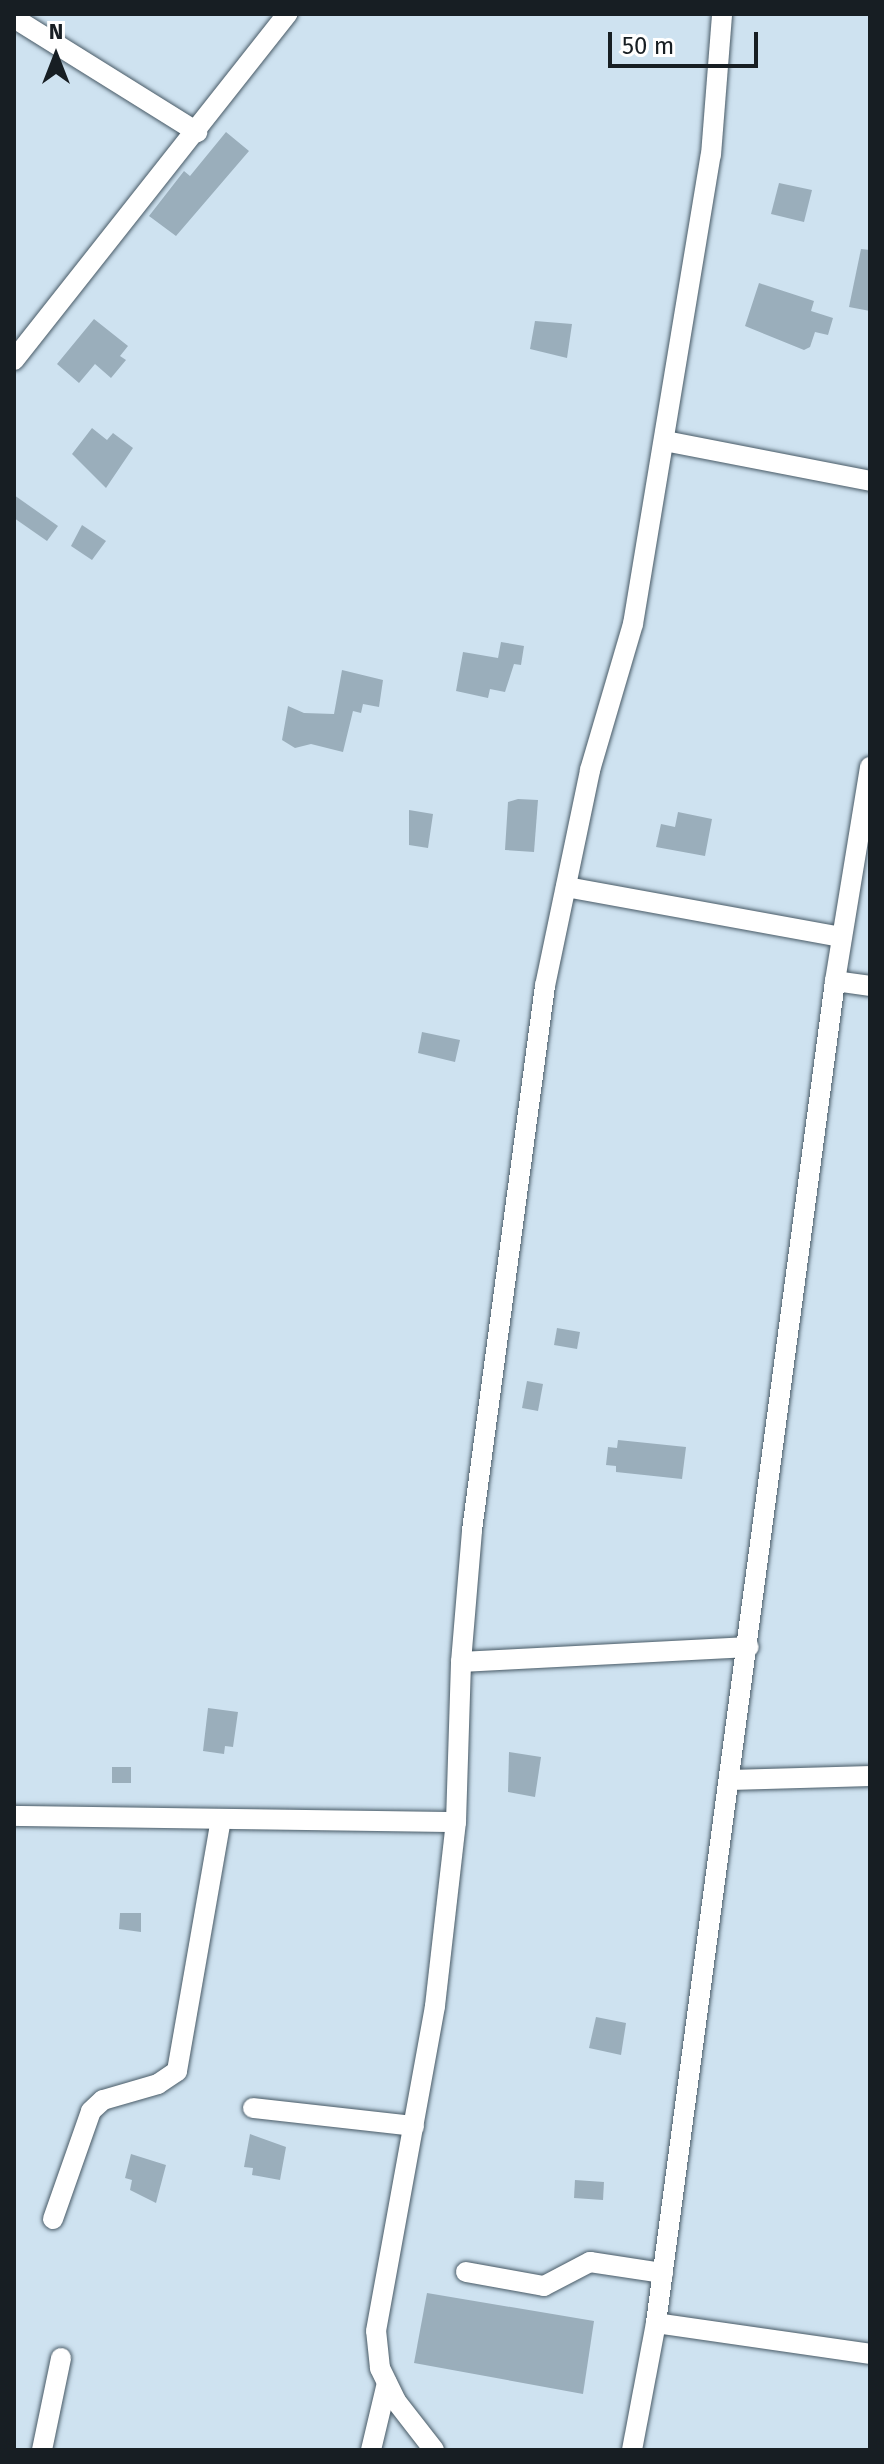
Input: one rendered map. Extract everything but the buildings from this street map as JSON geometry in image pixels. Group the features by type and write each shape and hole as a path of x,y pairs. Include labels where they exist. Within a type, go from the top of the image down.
{"street":[{"path":"14,360 197,132 287,14"},
{"path":"434,2450 387,2383 376,2331 435,2006 456,1822 461,1662 472,1530 545,986 590,770 633,624 711,155 722,14"},
{"path":"14,18 197,132"},
{"path":"665,441 870,481"},
{"path":"632,2450 656,2323 749,1647 835,981 870,767"},
{"path":"566,887 842,937"},
{"path":"835,981 870,986"},
{"path":"461,1662 749,1647"},
{"path":"731,1780 870,1776"},
{"path":"14,1816 456,1822"},
{"path":"53,2219 91,2111 103,2100 158,2084 177,2071 221,1820"},
{"path":"253,2108 414,2126"},
{"path":"466,2272 544,2286 590,2262 663,2273"},
{"path":"656,2323 870,2354"},
{"path":"42,2450 61,2358"},
{"path":"371,2450 387,2383"}]}
